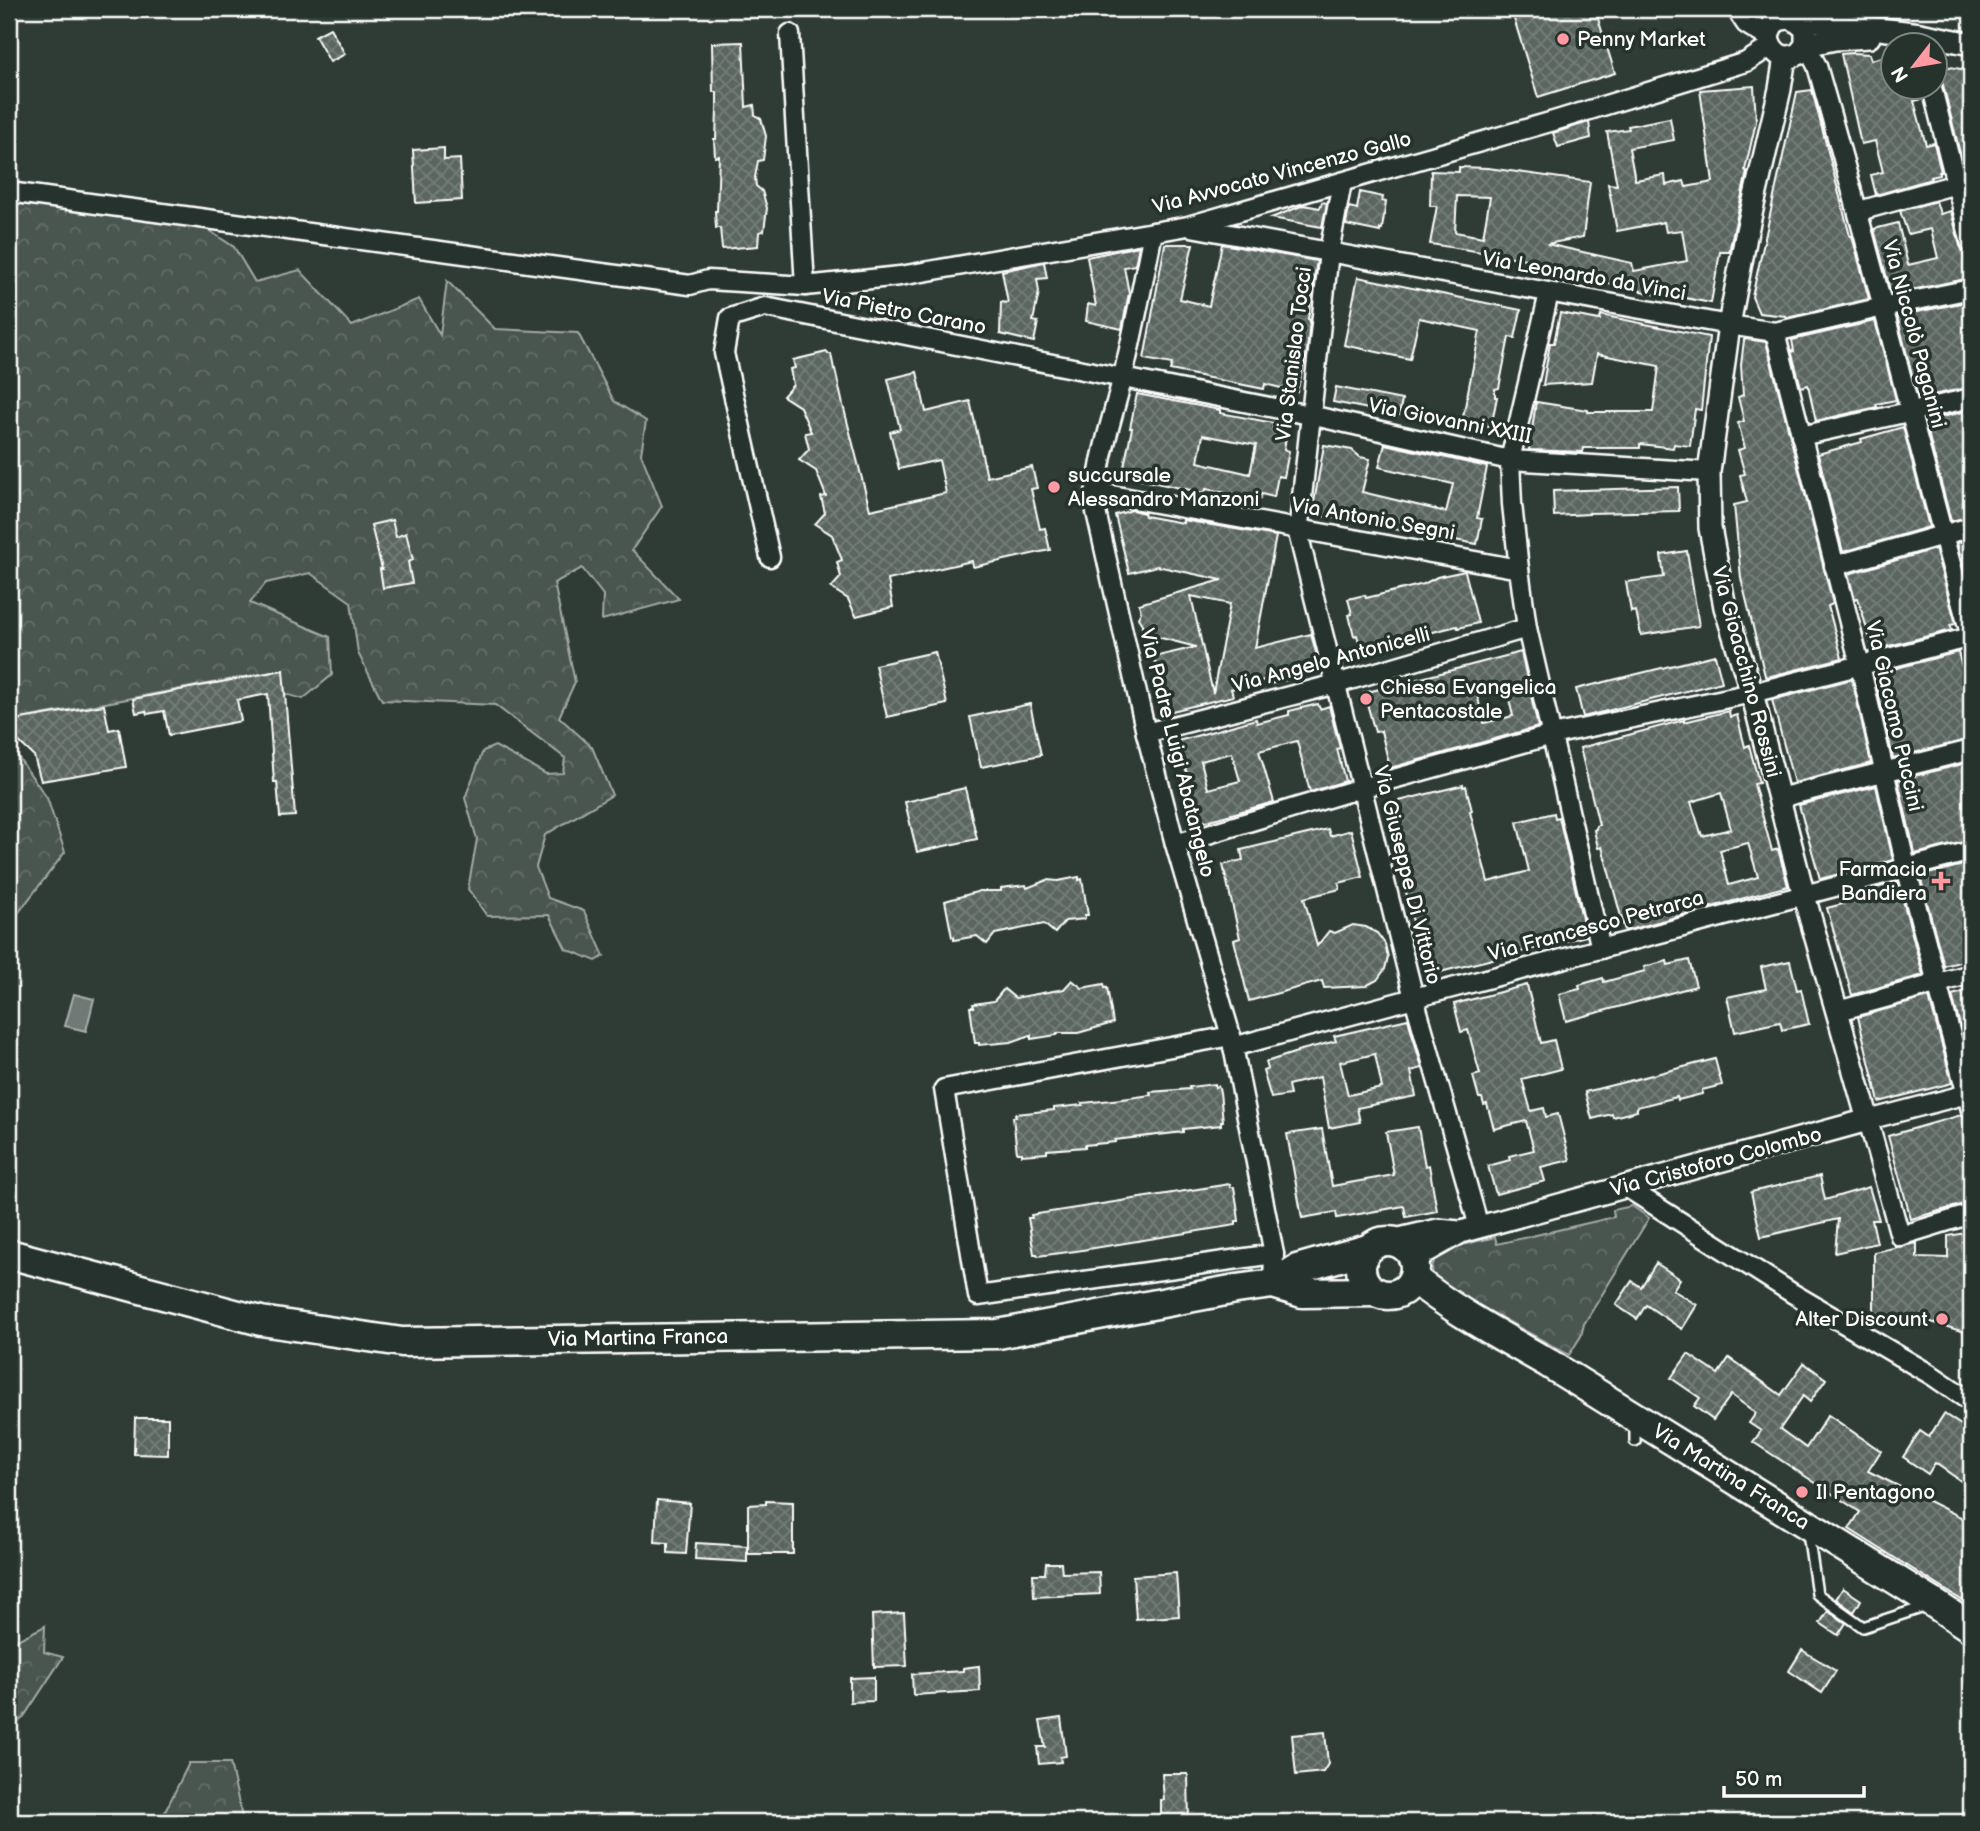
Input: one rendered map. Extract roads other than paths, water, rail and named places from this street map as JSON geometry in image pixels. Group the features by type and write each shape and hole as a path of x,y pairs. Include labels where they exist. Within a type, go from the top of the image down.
{"main road":[{"path":"1399,1243 1411,1253 1414,1273 1405,1290 1383,1293 1369,1287 1362,1272 1364,1256 1380,1245 1399,1243"},
{"name":"Via Martina Franca","path":"9,1254 261,1321 402,1342 998,1334 1273,1284 1297,1269 1380,1245"},
{"name":"Via Martina Franca","path":"1414,1273 1430,1291 1489,1328 1635,1429 1807,1524 1971,1628"},
{"name":"Via Martina Franca","path":"1273,1284 1302,1293 1383,1293 1489,1328"}],"street":[{"path":"1738,9 1747,23 1774,47 1797,55 1806,45 1835,40 1878,40"},
{"path":"1774,47 1770,26 1780,15"},
{"path":"1780,15 1878,32"},
{"path":"1780,15 1805,29 1806,45"},
{"path":"790,34 805,286"},
{"path":"1948,42 1971,44"},
{"name":"Via Niccolò Paganini","path":"1806,45 1817,66 1859,211 1971,637"},
{"name":"Via Avvocato Vincenzo Gallo","path":"9,191 690,285 708,279 805,286 900,276 1188,226 1557,120 1746,62 1774,47"},
{"name":"Via Gioacchino Rossini","path":"1774,47 1780,89 1747,231 1729,325 1709,472 1710,528 1725,607 1752,694 1804,896 1900,1236 1971,1214"},
{"path":"1937,102 1964,183 1971,243"},
{"name":"Via Stanislao Tocci","path":"1298,531 1329,252 1342,181"},
{"path":"1859,211 1964,183"},
{"name":"Via Leonardo da Vinci","path":"1188,226 1549,293 1775,331 1971,289"},
{"name":"Via Padre Luigi Abatangelo","path":"1153,232 1122,379 1100,463 1095,492 1096,512 1146,733 1232,1041 1275,1254 1273,1284"},
{"path":"1549,293 1510,460 1518,569 1527,628 1601,948"},
{"name":"Via Pietro Carano","path":"770,557 724,353 730,318 765,307 1310,415"},
{"name":"Via Giacomo Puccini","path":"1775,331 1860,666 1906,867 1970,1099"},
{"path":"1801,436 1971,398"},
{"name":"Via Giovanni XXIII","path":"1310,415 1510,460 1709,472"},
{"name":"Via Antonio Segni","path":"1095,492 1518,569"},
{"path":"1835,566 1971,527"},
{"name":"Via Giuseppe Di Vittorio","path":"1298,531 1470,1229"},
{"name":"Via Angelo Antonicelli","path":"1146,733 1336,684 1527,628"},
{"path":"1175,844 1552,735 1752,694 1971,637"},
{"path":"1779,798 1971,750"},
{"name":"Via Francesco Petrarca","path":"1275,1254 978,1296 944,1089 1232,1041 1414,998 1971,851"},
{"path":"1838,1011 1971,974"},
{"name":"Via Cristoforo Colombo","path":"1414,1273 1422,1254 1470,1229 1868,1120 1970,1099"},
{"path":"1626,1187 1792,1293 1933,1376 1971,1402"},
{"name":"Via Cristoforo Colombo","path":"1380,1245 1438,1230 1470,1229"}],"lane":[{"path":"1807,1524 1816,1594 1863,1627 1935,1604"}],"place":[{"name":"Penny Market","path":"1563,39"},
{"name":"succursale Alessandro Manzoni","path":"1054,487"},
{"name":"Chiesa Evangelica Pentacostale","path":"1366,699"},
{"name":"Farmacia Bandiera","path":"1941,881"},
{"name":"Alter Discount","path":"1942,1319"},
{"name":"Il Pentagono","path":"1802,1492"}]}
